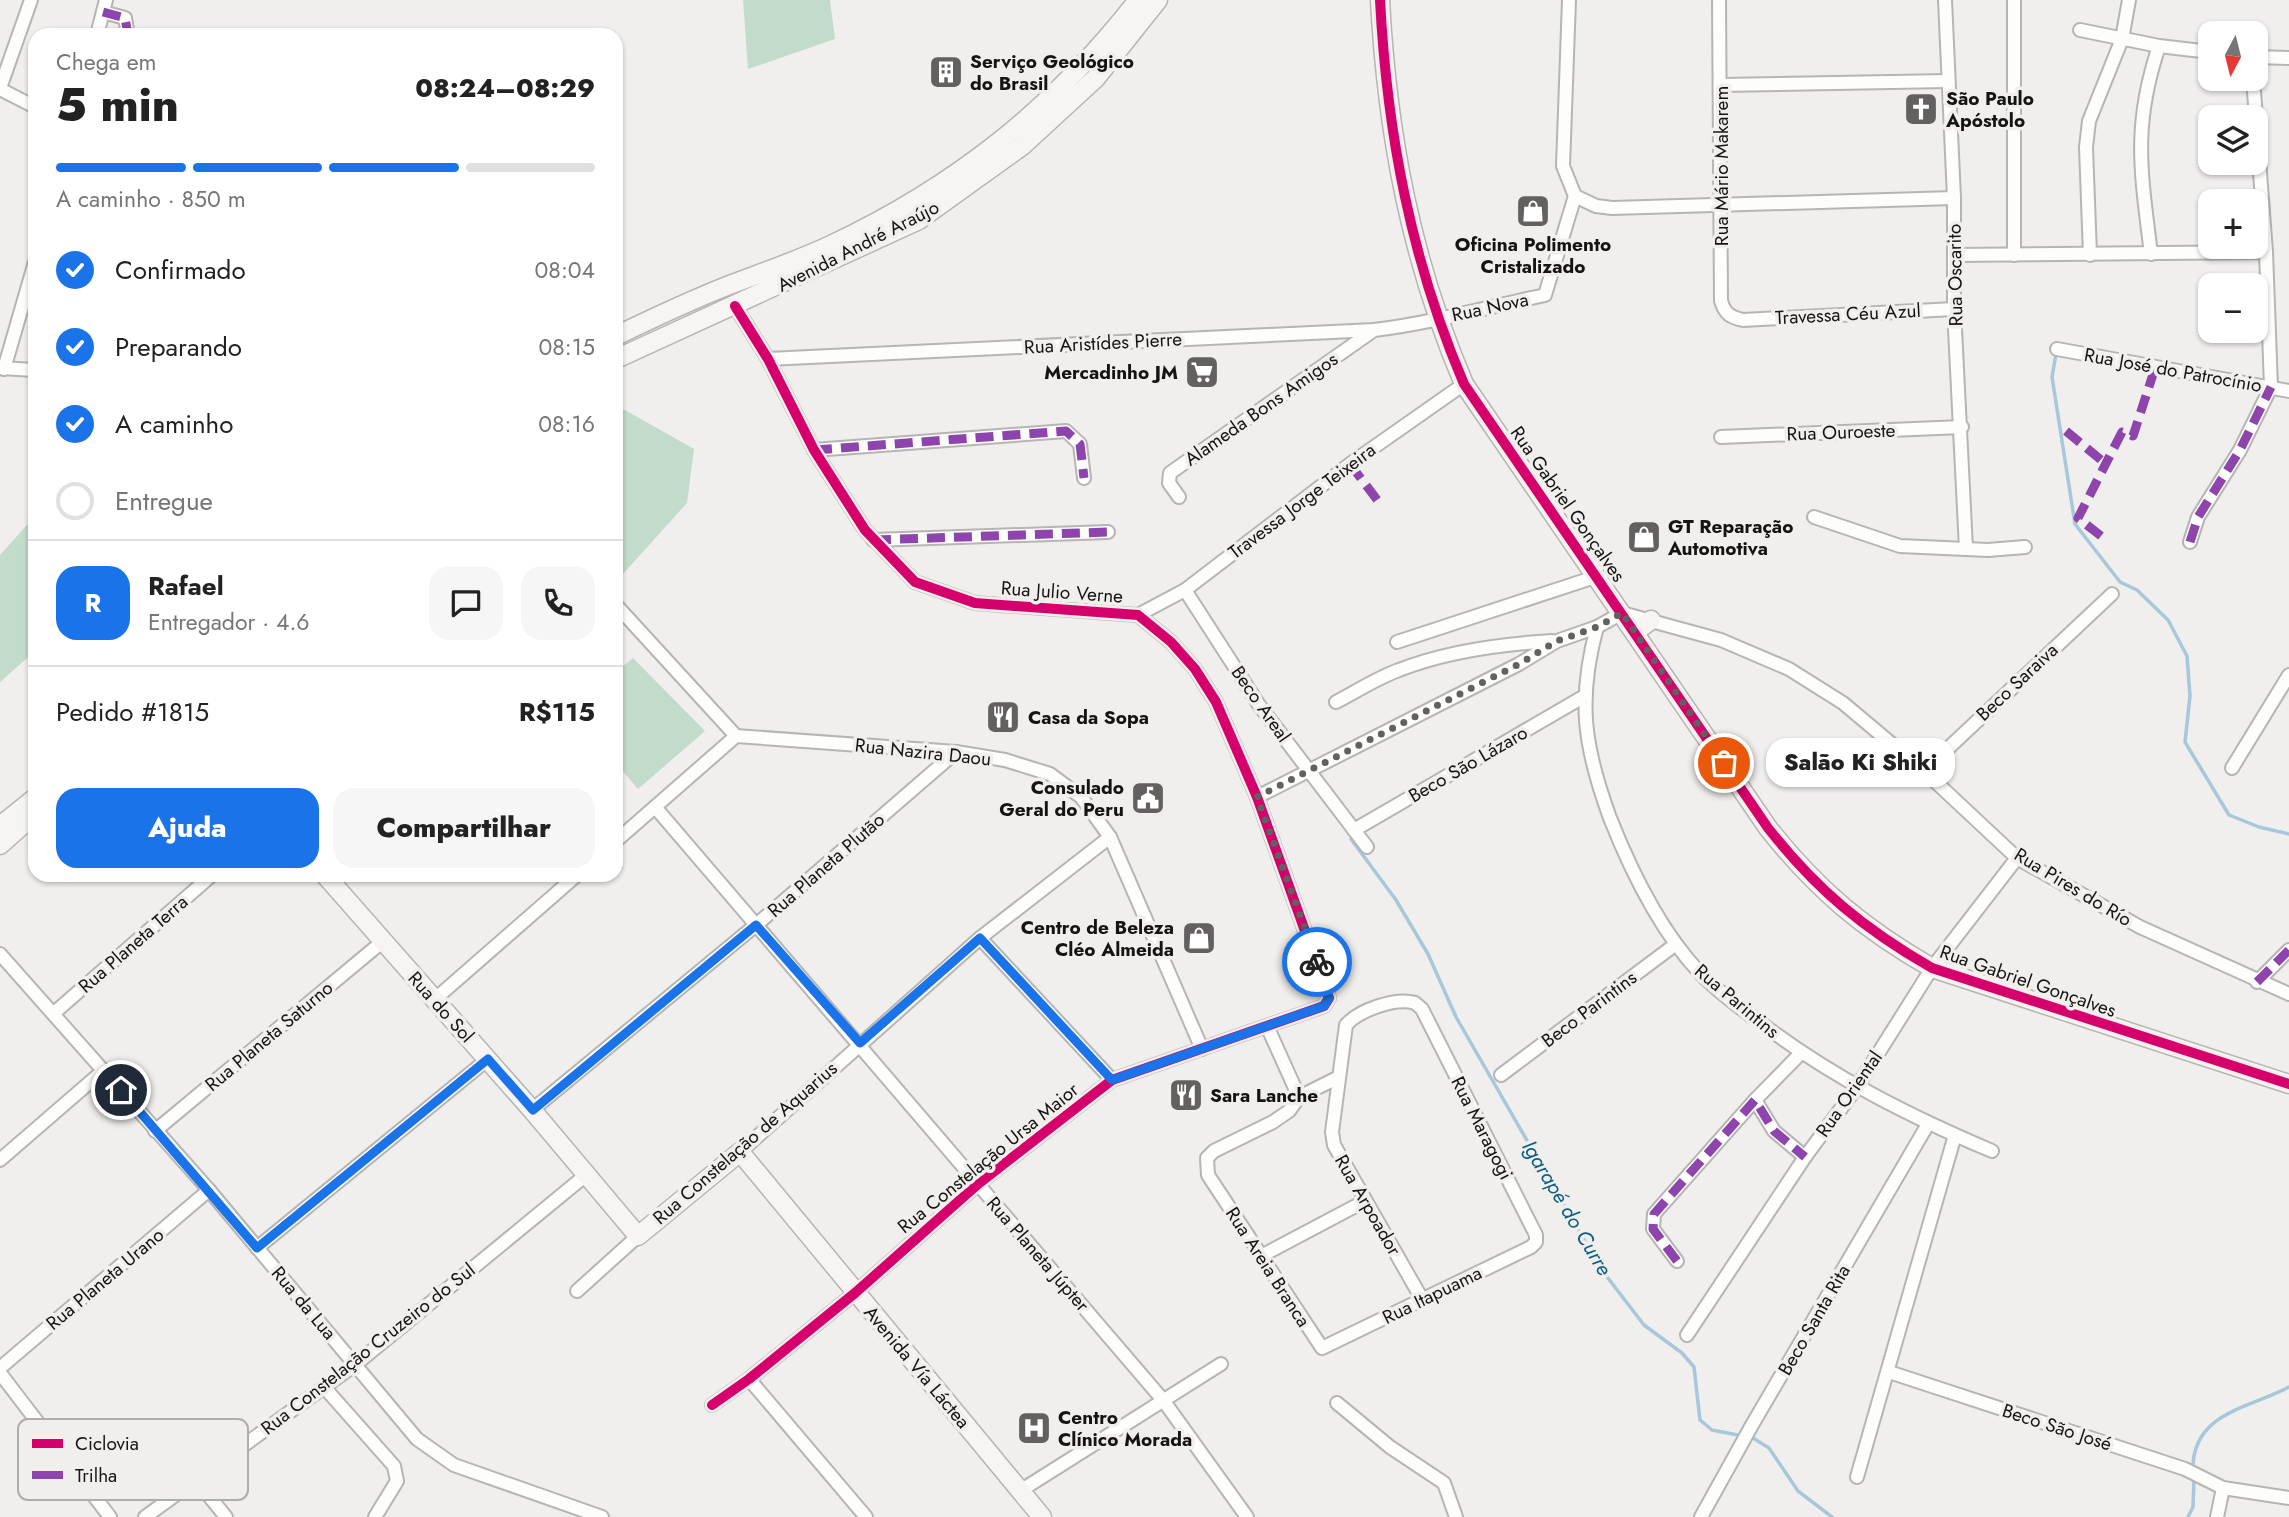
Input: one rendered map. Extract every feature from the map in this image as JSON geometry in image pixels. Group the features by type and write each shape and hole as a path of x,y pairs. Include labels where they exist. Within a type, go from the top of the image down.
{"street":[{"path":"28,103 0,89 31,0"},
{"name":"Avenida André Araújo","path":"623,333 667,311 830,246 969,167 1001,143 1059,89 1104,43 1138,0"},
{"name":"Avenida André Araújo","path":"623,356 919,220 970,187 1021,146 1096,78 1158,0"},
{"name":"Rua Gabriel Gonçalves","path":"1380,0 1389,103 1401,180 1417,255 1436,318 1464,384 1768,828 1803,873 1849,915 1885,941 1932,968 2289,1084"},
{"path":"1569,0 1563,166 1575,196 1596,206 1612,208 1954,198"},
{"name":"Rua Mário Makarem","path":"1719,0 1721,301 1725,312 1731,318 1742,320"},
{"name":"Rua Oscarito","path":"1945,0 1954,198 1954,309 1966,549"},
{"path":"2014,0 2014,255"},
{"path":"2090,255 2086,147 2089,121 2122,39 2129,0"},
{"path":"99,28 104,6 125,18 127,28"},
{"path":"2080,30 2159,46 2198,51"},
{"path":"2151,254 2139,133 2145,88 2159,46"},
{"path":"2268,57 2289,58"},
{"path":"1721,85 1948,81"},
{"name":"Rua Nova","path":"1436,318 1545,295 1575,196"},
{"path":"1955,256 2198,253"},
{"path":"2190,542 2198,517 2240,450 2271,387 2266,259"},
{"path":"28,284 2,368 28,370"},
{"name":"Rua Julio Verne","path":"735,306 768,359 814,450 873,540 915,582 945,595 975,603 1138,615 1171,642 1195,669 1216,702 1257,797 1328,992 1329,998 1324,1006"},
{"name":"Travessa Céu Azul","path":"1742,320 1954,309"},
{"name":"Rua Aristídes Pierre","path":"768,359 1374,330 1418,325 1436,318"},
{"name":"Alameda Bons Amigos","path":"1179,497 1170,483 1170,473 1374,330"},
{"name":"Rua José do Patrocínio","path":"2057,349 2289,391"},
{"name":"Travessa Jorge Teixeira","path":"1138,615 1185,590 1350,464 1464,384"},
{"name":"Rua Ouroeste","path":"1721,437 1962,427"},
{"path":"814,450 1066,431 1080,444 1084,478"},
{"path":"1814,517 1900,546 1966,549 2025,547"},
{"path":"873,540 1108,532"},
{"path":"1397,642 1595,577"},
{"name":"Beco Areal","path":"1185,590 1259,705 1367,847"},
{"name":"Beco Saraiva","path":"1924,771 2112,594"},
{"path":"623,613 736,736 623,835"},
{"path":"1257,797 1519,664 1557,641 1597,627 1622,613"},
{"name":"Rua Pires do Río","path":"1622,613 1721,640 1789,669 1843,703 1924,771 2017,858 2140,927 2257,982 2289,994"},
{"path":"1635,632 1651,620"},
{"name":"Rua Parintins","path":"1597,627 1583,697 1599,788 1636,875 1676,944 1700,974 1801,1053 1857,1087 1928,1124 1992,1150"},
{"path":"1336,702 1395,671 1422,661 1508,644 1557,641"},
{"path":"2232,768 2289,675"},
{"name":"Beco São Lázaro","path":"1354,830 1583,697"},
{"name":"Rua Nazira Daou","path":"736,736 956,752 1005,760 1049,774 1082,797 1110,837 1202,1049"},
{"name":"Rua Planeta Plutão","path":"533,1110 756,925 956,752"},
{"path":"0,827 28,803"},
{"name":"Rua Planeta Júpter","path":"655,807 860,1043 1163,1400 1247,1517"},
{"path":"0,845 28,820"},
{"name":"Rua Constelação de Aquarius","path":"577,1291 638,1236 740,1152 980,938 1110,837"},
{"name":"Rua Oriental","path":"1687,1335 1805,1157 1857,1087 1932,968 2017,858"},
{"name":"Rua Planeta Terra","path":"54,1013 204,882"},
{"name":"Rua do Sol","path":"336,882 382,942 533,1110 638,1236"},
{"path":"434,1000 569,882"},
{"path":"980,938 1112,1080"},
{"name":"Rua Planeta Saturno","path":"155,1131 382,942"},
{"name":"Beco Parintins","path":"1501,1074 1676,944"},
{"path":"2257,982 2289,950"},
{"name":"Rua da Lua","path":"1,956 209,1190 417,1439 441,1458 602,1517"},
{"name":"Rua Arpoador","path":"1422,1009 1408,1000 1353,1017 1343,1036 1332,1115 1334,1145 1422,1299"},
{"name":"Rua Constelação Ursa Maior","path":"712,1405 749,1380 855,1293 978,1184 1112,1080 1324,1006"},
{"name":"Rua Maragogi","path":"1422,1009 1536,1235 1536,1242 1531,1247"},
{"path":"1267,1026 1299,1097 1337,1078"},
{"path":"1677,1261 1653,1229 1654,1214 1755,1100 1801,1053"},
{"path":"257,1248 488,1059"},
{"path":"0,1160 104,1070"},
{"name":"Rua Areia Branca","path":"1299,1097 1289,1111 1273,1122 1207,1158 1209,1175 1318,1345 1322,1348 1333,1345"},
{"path":"1755,1100 1774,1131 1805,1157"},
{"name":"Beco Santa Rita","path":"1701,1517 1752,1424 1928,1124"},
{"path":"1857,1477 1955,1135"},
{"name":"Avenida Vía Láctea","path":"740,1152 1042,1517"},
{"name":"Rua Constelação Cruzeiro do Sul","path":"248,1442 356,1364 586,1175"},
{"name":"Rua Planeta Urano","path":"0,1368 209,1190"},
{"path":"1261,1256 1366,1201"},
{"name":"Rua Itapuama","path":"1333,1345 1531,1247"},
{"path":"1020,1491 1221,1364"},
{"name":"Beco São José","path":"1889,1372 2185,1469 2223,1488 2289,1499"},
{"path":"0,1373 35,1419"},
{"path":"749,1380 866,1517"},
{"path":"324,1387 394,1466 397,1481 374,1517"},
{"path":"1337,1403 1390,1447 1444,1483 1456,1517"},
{"path":"2217,1517 2223,1488"},
{"path":"97,1500 110,1517"},
{"name":"Rua Constelação Cruzeiro do Sul","path":"145,1517 168,1500"},
{"path":"212,1500 226,1517"}],"green space":[{"path":"743,0 830,0 835,39 748,69"},
{"path":"623,409 694,449 687,503 623,574"},
{"path":"28,524 28,657 0,682 0,555"},
{"path":"633,658 705,731 638,789 623,771 623,666"}],"waterway":[{"path":"2056,354 2052,377 2075,524 2120,582 2137,590 2168,620 2187,656 2190,696 2185,742 2229,815 2259,827 2289,834"},
{"name":"Igarapé do Curre","path":"1351,839 1396,900 1428,954 1456,1017 1601,1269 1644,1325 1682,1353 1694,1367 1700,1420 1712,1430 1753,1438 1769,1448 1798,1491 1832,1517"},
{"name":"Igarapé do Curre","path":"2193,1471 2195,1451 2212,1424 2241,1407 2289,1387"},
{"name":"Igarapé do Curre","path":"2188,1517 2193,1507 2194,1478"}],"marked path":[{"path":"103,12 125,18 127,28"},
{"path":"2101,536 2078,518 2122,432 2133,436 2156,365"},
{"path":"2190,542 2198,517 2240,450 2271,387"},
{"path":"814,450 1066,431 1080,444 1084,478"},
{"path":"2066,431 2106,464"},
{"path":"1350,464 1381,505"},
{"path":"873,540 1108,532"},
{"path":"2257,982 2289,950"},
{"path":"1677,1261 1653,1229 1654,1214 1755,1100 1774,1131 1805,1157"}],"cycle path":[{"path":"1380,0 1389,99 1405,196 1430,291 1464,384 1768,828 1786,850 1843,907 1932,968 2289,1084"},
{"path":"712,1405 749,1379 855,1293 978,1184 1112,1080 1324,1006 1329,998 1257,797 1216,702 1195,669 1171,642 1138,615 975,603 915,582 865,530 814,450 768,359 735,306"}],"way so far":[{"path":"1317,962 1257,797 1519,664 1557,641 1597,627 1622,613 1724,763"}],"place":[{"name":"Serviço Geológico do Brasil","path":"946,72"},
{"name":"São Paulo Apóstolo","path":"1921,109"},
{"name":"Oficina Polimento Cristalizado","path":"1533,211"},
{"name":"Mercadinho JM","path":"1202,372"},
{"name":"GT Reparação Automotiva","path":"1644,537"},
{"name":"Casa da Sopa","path":"1003,717"},
{"name":"Salão Ki Shiki","path":"1724,763"},
{"name":"Consulado Geral do Peru","path":"1148,798"},
{"name":"Centro de Beleza Cléo Almeida","path":"1199,938"},
{"name":"Sara Lanche","path":"1186,1095"},
{"name":"Centro Clínico Morada","path":"1034,1428"}],"route":[{"path":"121,1090 257,1248 488,1059 533,1110 756,925 860,1043 980,938 1112,1080 1324,1006 1329,998 1317,962"}]}
